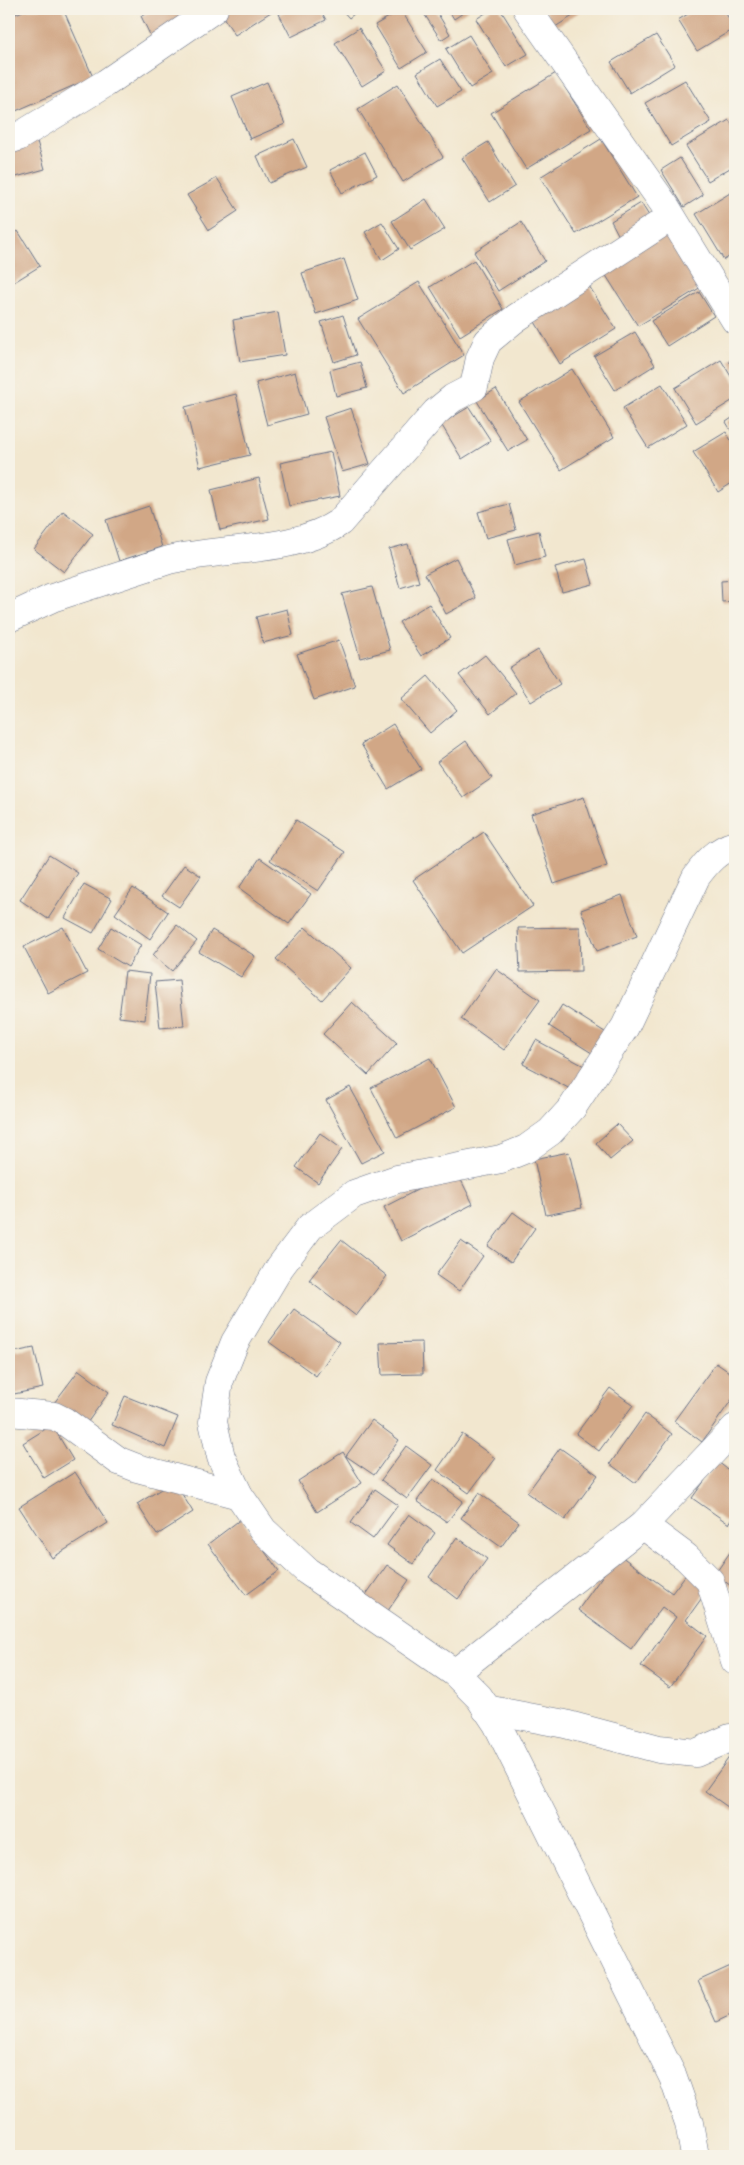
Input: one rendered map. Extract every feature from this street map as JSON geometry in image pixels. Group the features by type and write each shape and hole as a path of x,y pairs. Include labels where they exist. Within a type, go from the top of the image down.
{"street":[{"path":"9,140 18,137 106,83 214,9"},
{"path":"528,9 671,217 735,320"},
{"path":"9,618 52,598 169,560 279,543 326,531 340,522 436,412 453,398 474,387 480,358 488,341 516,318 671,217"},
{"path":"695,2156 688,2123 673,2077 497,1724 479,1697 455,1673 307,1571 263,1530 239,1495 221,1457 213,1422 219,1382 235,1342 280,1267 310,1227 354,1194 397,1178 501,1159 526,1149 550,1132 572,1108 625,1027 696,877 707,861 725,848 735,845"},
{"path":"9,1412 54,1416 64,1421 119,1461 137,1468 239,1495"},
{"path":"455,1673 643,1524 735,1428"},
{"path":"643,1524 686,1557 710,1581 735,1661"},
{"path":"486,1708 565,1724 659,1749 696,1753 730,1738"}],"building":[{"path":"27,9 63,9 93,77 9,114 9,17"},
{"path":"156,9 178,9 184,22 151,37 141,16"},
{"path":"229,9 274,10 235,35 221,14"},
{"path":"289,9 320,9 326,20 291,37 279,14"},
{"path":"341,9 360,9 349,18"},
{"path":"421,9 435,9 450,34 441,40"},
{"path":"448,9 469,9 454,19"},
{"path":"492,9 500,9 528,54 506,67 476,19"},
{"path":"544,9 584,9 555,27"},
{"path":"696,9 723,9 735,28 697,51 678,20"},
{"path":"401,10 427,52 401,68 375,25"},
{"path":"359,28 386,71 362,86 335,43"},
{"path":"469,35 493,74 470,88 446,49"},
{"path":"656,35 675,65 630,93 611,62"},
{"path":"440,59 461,92 437,106 417,73"},
{"path":"556,73 591,129 526,169 491,113"},
{"path":"685,80 711,122 671,146 645,103"},
{"path":"267,82 285,124 250,139 232,97"},
{"path":"398,84 443,157 403,182 358,109"},
{"path":"729,120 735,130 735,165 708,181 686,146"},
{"path":"36,138 45,169 9,179 9,146"},
{"path":"294,139 307,167 269,183 257,156"},
{"path":"601,139 637,197 576,234 540,177"},
{"path":"488,142 515,186 490,202 462,158"},
{"path":"365,152 377,175 342,193 330,170"},
{"path":"680,158 703,195 684,207 661,170"},
{"path":"217,178 238,211 209,230 187,195"},
{"path":"735,190 735,253 724,260 696,214"},
{"path":"426,199 445,229 410,250 392,221"},
{"path":"641,203 651,219 620,238 611,221"},
{"path":"382,222 399,249 382,260 365,232"},
{"path":"521,222 545,261 498,291 474,252"},
{"path":"664,227 701,287 638,326 600,266"},
{"path":"18,231 40,266 11,284 9,281 9,237"},
{"path":"344,259 358,300 316,314 302,273"},
{"path":"474,260 503,309 460,336 430,287"},
{"path":"586,281 616,329 560,364 531,315"},
{"path":"419,282 464,355 404,393 358,319"},
{"path":"699,292 714,316 667,346 651,321"},
{"path":"278,312 285,355 240,362 233,320"},
{"path":"343,315 356,355 334,362 321,322"},
{"path":"635,332 655,365 615,390 594,356"},
{"path":"735,357 735,371 729,361"},
{"path":"721,360 735,383 735,399 696,423 675,388"},
{"path":"360,362 367,388 336,396 330,370"},
{"path":"572,369 614,437 561,470 519,402"},
{"path":"295,372 307,414 267,425 256,383"},
{"path":"662,384 687,424 648,448 623,408"},
{"path":"496,389 527,440 508,451 477,401"},
{"path":"236,394 250,455 200,467 185,407"},
{"path":"469,407 491,441 462,459 441,424"},
{"path":"351,408 370,464 342,472 324,417"},
{"path":"735,416 735,437 726,422"},
{"path":"726,432 735,447 735,481 718,492 693,452"},
{"path":"331,452 340,496 289,506 280,463"},
{"path":"259,478 269,519 220,530 211,490"},
{"path":"509,504 516,530 486,538 478,512"},
{"path":"149,506 162,547 119,561 106,520"},
{"path":"63,511 93,534 64,572 34,549"},
{"path":"539,531 545,557 515,565 508,539"},
{"path":"408,544 419,582 400,588 389,549"},
{"path":"456,558 476,598 446,614 425,574"},
{"path":"586,559 593,584 562,592 555,567"},
{"path":"735,580 735,601 722,602 721,581"},
{"path":"372,587 390,650 360,658 342,594"},
{"path":"429,604 450,638 421,656 399,622"},
{"path":"287,609 293,635 263,643 256,617"},
{"path":"339,640 355,686 314,700 297,654"},
{"path":"538,650 560,684 531,702 509,668"},
{"path":"485,655 516,693 490,714 459,675"},
{"path":"428,676 457,710 430,733 401,699"},
{"path":"393,724 421,769 388,789 361,744"},
{"path":"466,741 492,778 463,798 437,762"},
{"path":"584,797 607,866 554,884 531,814"},
{"path":"296,820 345,852 318,891 270,860"},
{"path":"484,832 533,906 462,953 413,880"},
{"path":"49,855 78,873 48,919 20,900"},
{"path":"260,858 311,894 289,924 239,888"},
{"path":"184,865 201,876 179,907 162,896"},
{"path":"84,884 112,899 93,933 65,918"},
{"path":"133,888 168,912 150,939 115,914"},
{"path":"622,895 637,936 597,951 581,910"},
{"path":"177,925 197,941 172,971 153,955"},
{"path":"63,927 87,973 48,993 24,947"},
{"path":"111,927 141,945 128,967 98,949"},
{"path":"305,927 351,968 322,1000 276,959"},
{"path":"580,927 581,971 520,972 518,928"},
{"path":"212,930 255,956 241,977 199,952"},
{"path":"496,969 540,1000 504,1050 461,1019"},
{"path":"125,971 150,974 145,1020 119,1017"},
{"path":"179,980 184,1026 160,1028 155,982"},
{"path":"352,1002 397,1043 368,1075 323,1034"},
{"path":"562,1005 608,1034 595,1055 549,1026"},
{"path":"536,1040 586,1067 574,1091 523,1064"},
{"path":"430,1058 456,1107 397,1138 371,1088"},
{"path":"350,1087 385,1151 361,1163 326,1100"},
{"path":"617,1124 633,1141 610,1160 596,1143"},
{"path":"320,1133 342,1149 318,1183 296,1167"},
{"path":"569,1152 582,1208 546,1215 534,1159"},
{"path":"456,1170 473,1204 401,1241 384,1207"},
{"path":"513,1212 535,1228 511,1262 488,1246"},
{"path":"341,1240 387,1276 356,1316 309,1280"},
{"path":"461,1241 483,1256 459,1291 436,1275"},
{"path":"294,1309 340,1342 316,1376 269,1342"},
{"path":"422,1342 423,1374 382,1375 380,1343"},
{"path":"34,1348 43,1388 9,1395 9,1353"},
{"path":"716,1363 735,1376 735,1395 702,1442 674,1421"},
{"path":"79,1370 109,1392 85,1426 54,1403"},
{"path":"610,1388 633,1405 599,1451 576,1434"},
{"path":"125,1396 178,1417 165,1448 112,1425"},
{"path":"645,1414 672,1434 636,1483 610,1464"},
{"path":"372,1420 399,1440 374,1475 346,1456"},
{"path":"52,1425 73,1460 44,1478 23,1443"},
{"path":"462,1434 495,1458 469,1493 437,1470"},
{"path":"406,1446 432,1465 407,1499 381,1480"},
{"path":"560,1448 598,1475 565,1520 527,1493"},
{"path":"343,1452 362,1483 317,1512 298,1481"},
{"path":"718,1462 735,1475 735,1514 729,1524 692,1498"},
{"path":"75,1472 108,1523 52,1558 19,1507"},
{"path":"433,1479 463,1501 447,1522 417,1501"},
{"path":"174,1481 193,1512 157,1535 137,1504"},
{"path":"375,1489 398,1505 373,1539 351,1523"},
{"path":"479,1493 519,1522 501,1547 461,1518"},
{"path":"409,1514 435,1533 413,1564 387,1545"},
{"path":"241,1519 279,1571 246,1595 208,1544"},
{"path":"457,1537 487,1559 458,1599 429,1577"},
{"path":"735,1545 735,1589 715,1574"},
{"path":"618,1554 672,1593 687,1573 709,1588 686,1620 707,1636 670,1687 641,1666 676,1617 662,1607 631,1649 578,1610"},
{"path":"387,1565 409,1580 385,1615 363,1599"},
{"path":"735,1749 735,1812 705,1791"},
{"path":"735,1964 735,2013 716,2022 698,1981"}]}
